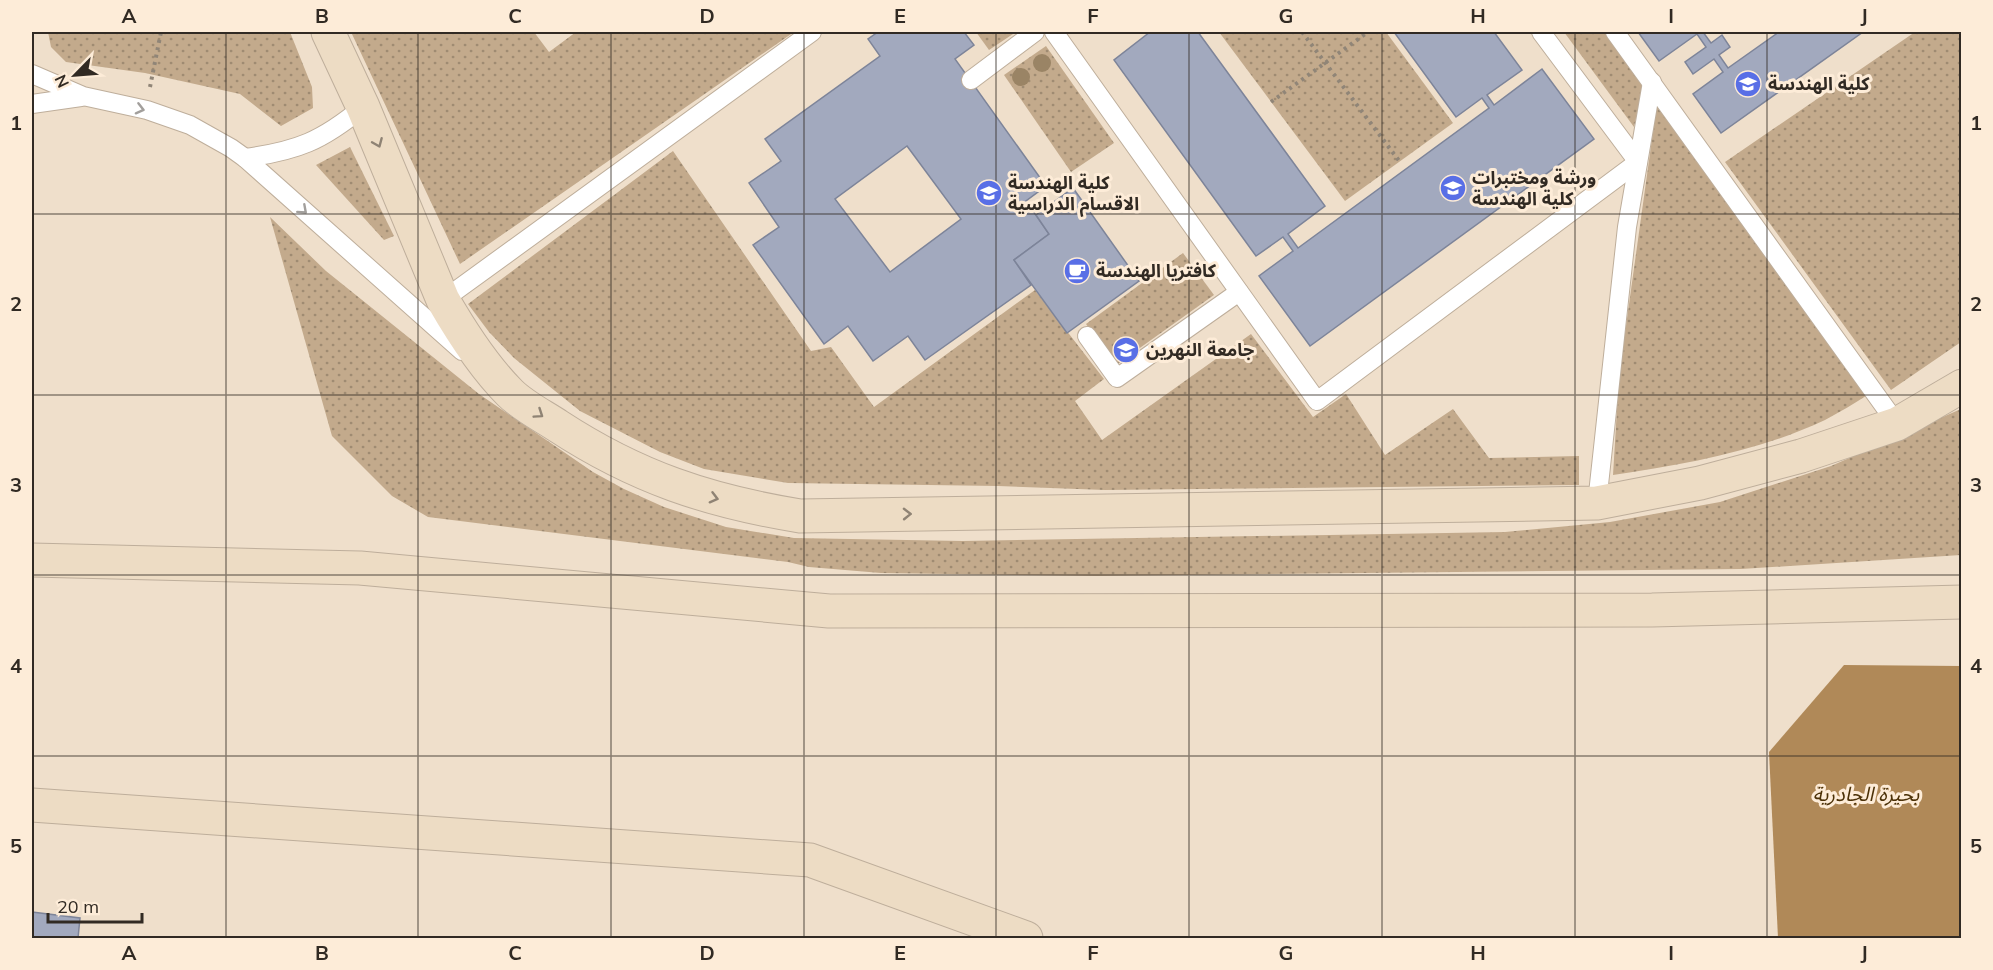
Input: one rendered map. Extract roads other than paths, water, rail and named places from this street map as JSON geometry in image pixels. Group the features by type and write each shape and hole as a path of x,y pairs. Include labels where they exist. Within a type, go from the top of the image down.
{"street":[{"path":"328,32 363,107 443,300 460,330 511,394 580,441 621,464 664,482 742,506 800,516 1597,503 1750,471 1897,424 1962,386"},
{"path":"32,560 360,567 829,611 1652,610 1962,602"},
{"path":"32,805 810,860 1026,939"}],"lane":[{"path":"443,300 812,32"},
{"path":"971,80 1035,32"},
{"path":"1054,32 1317,401 1638,162"},
{"path":"1541,32 1638,162"},
{"path":"1615,32 1897,424"},
{"path":"32,74 83,96 147,110 190,125 245,158 511,394"},
{"path":"1597,503 1627,227 1652,82"},
{"path":"32,104 83,96"},
{"path":"245,158 277,154 309,143 338,128 363,107"},
{"path":"1087,336 1117,378 1239,292"}],"water":[{"name":"بحيرة الجادرية","path":"1844,665 1961,666 1961,938 1778,938 1769,752"}],"place":[{"name":"كلية الهندسة","path":"1748,84"},
{"name":"ورشة ومختبرات كلية الهندسة","path":"1453,188"},
{"name":"كلية الهندسة الاقسام الدراسية","path":"989,193"},
{"name":"كافتريا الهندسة","path":"1077,271"},
{"name":"جامعة النهرين","path":"1126,350"}]}
